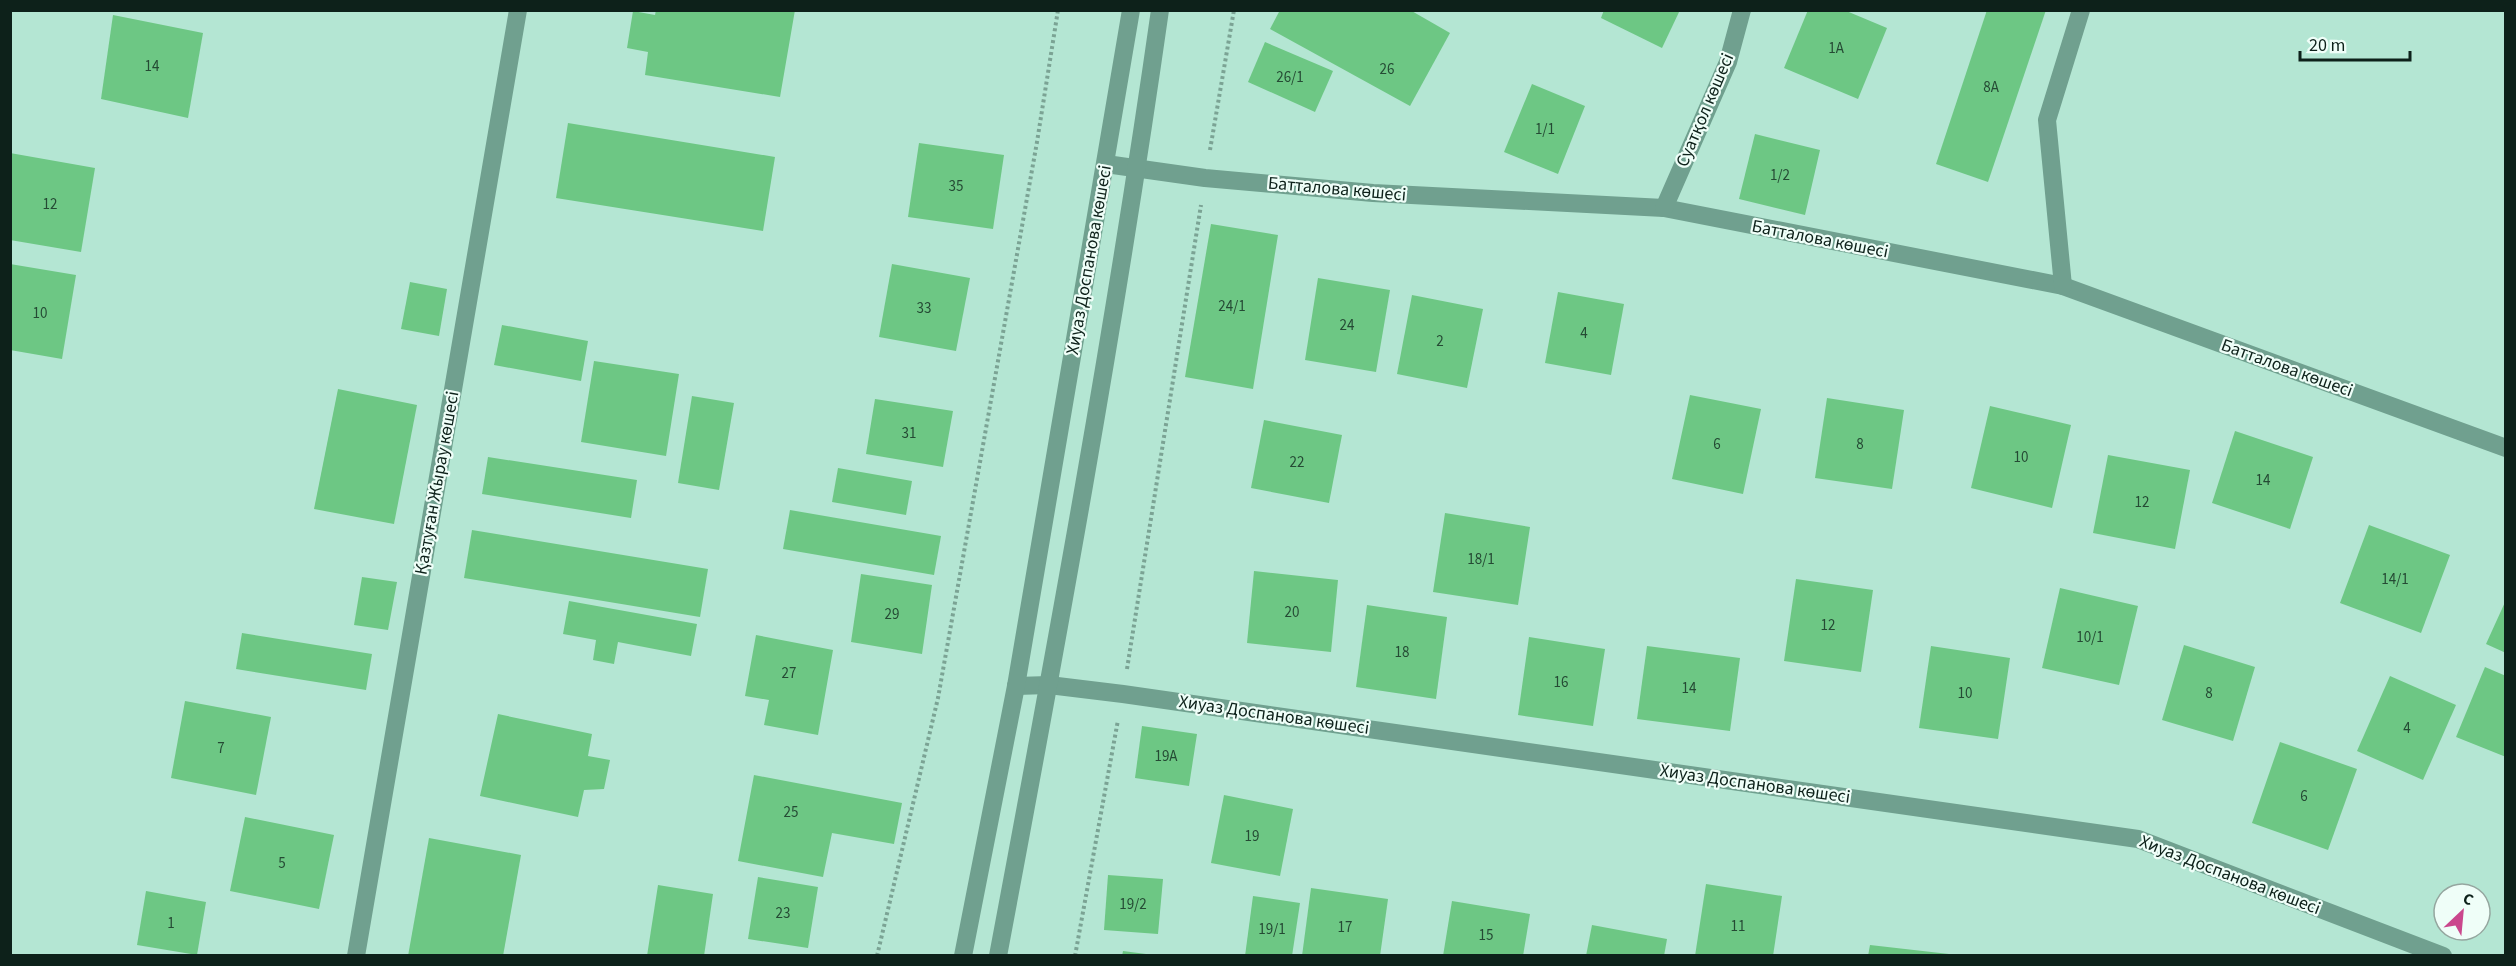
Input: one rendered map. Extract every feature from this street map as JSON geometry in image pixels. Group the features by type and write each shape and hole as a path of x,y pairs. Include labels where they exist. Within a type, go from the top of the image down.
{"street":[{"name":"Қазтуған Жырау көшесі","path":"356,956 518,10"},
{"name":"Хиуаз Доспанова көшесі","path":"963,956 1016,686 1131,10"},
{"name":"Хиуаз Доспанова көшесі","path":"998,956 1049,686 1138,168 1160,10"},
{"name":"Суатқол көшесі","path":"1664,208 1728,62 1742,10"},
{"path":"2062,286 2047,120 2081,10"},
{"name":"Батталова көшесі","path":"1106,164 1205,178 1373,194 1664,208 2062,286 2505,448"},
{"name":"Хиуаз Доспанова көшесі","path":"1016,686 1049,686 1123,694 2138,839 2443,956"}],"path":[{"path":"878,956 938,698 1037,142 1058,10"},
{"path":"1075,956 1123,694 1234,10"}],"building":[{"path":"656,10 795,10 780,97 645,75 648,52 627,48 633,11 655,15"},
{"path":"1280,10 1410,10 1450,33 1410,106 1270,29"},
{"path":"1604,10 1680,10 1662,48 1601,18"},
{"path":"1808,10 1844,10 1887,28 1858,99 1784,68"},
{"path":"1987,10 2046,10 1988,182 1936,164"},
{"path":"113,15 203,33 188,118 101,99"},
{"path":"1265,42 1333,71 1315,112 1248,82"},
{"path":"1532,84 1585,106 1558,174 1504,152"},
{"path":"568,123 775,157 763,231 556,198"},
{"path":"1755,134 1820,150 1805,215 1739,199"},
{"path":"919,143 1004,155 993,229 908,217"},
{"path":"10,153 95,168 81,252 10,240"},
{"path":"1211,224 1278,235 1253,389 1185,377"},
{"path":"10,264 76,275 62,359 10,350"},
{"path":"892,264 970,278 956,351 879,337"},
{"path":"1318,278 1390,290 1376,372 1305,360"},
{"path":"410,282 447,289 439,336 401,329"},
{"path":"1558,292 1624,304 1611,375 1545,363"},
{"path":"1412,295 1483,309 1467,388 1397,374"},
{"path":"502,325 588,341 581,381 494,365"},
{"path":"594,361 679,374 666,456 581,442"},
{"path":"338,389 417,405 394,524 314,509"},
{"path":"1690,395 1761,409 1743,494 1672,479"},
{"path":"692,396 734,403 719,490 678,483"},
{"path":"1827,398 1904,410 1892,489 1815,478"},
{"path":"875,399 953,411 943,467 866,454"},
{"path":"1990,406 2071,425 2052,508 1971,488"},
{"path":"1264,420 1342,435 1329,503 1251,488"},
{"path":"2235,431 2313,457 2290,529 2212,503"},
{"path":"2108,455 2190,470 2175,549 2093,533"},
{"path":"488,457 637,480 631,518 482,494"},
{"path":"838,468 912,481 906,515 832,502"},
{"path":"790,510 941,536 934,575 783,549"},
{"path":"1445,513 1530,527 1518,605 1433,592"},
{"path":"2369,525 2450,555 2421,633 2340,603"},
{"path":"472,530 708,569 700,617 464,578"},
{"path":"1254,571 1338,580 1331,652 1247,643"},
{"path":"861,574 932,585 922,654 851,642"},
{"path":"362,577 397,582 388,630 354,625"},
{"path":"1796,579 1873,590 1861,672 1784,661"},
{"path":"2060,588 2138,606 2119,685 2042,668"},
{"path":"2506,600 2506,653 2486,644"},
{"path":"569,601 697,624 691,656 618,642 614,664 593,660 596,640 563,634"},
{"path":"1367,605 1447,617 1436,699 1356,687"},
{"path":"242,633 372,654 366,690 236,669"},
{"path":"756,635 833,650 818,735 764,725 769,700 745,696"},
{"path":"1529,637 1605,649 1593,726 1518,715"},
{"path":"2184,645 2255,667 2233,741 2162,720"},
{"path":"1647,646 1740,658 1730,731 1637,719"},
{"path":"1931,646 2010,658 1998,739 1919,728"},
{"path":"2485,667 2506,676 2506,757 2456,737"},
{"path":"2390,676 2456,705 2423,780 2357,751"},
{"path":"185,701 271,717 256,795 171,778"},
{"path":"498,714 592,734 588,756 610,760 604,789 584,790 578,817 480,796"},
{"path":"1142,726 1197,734 1189,786 1135,778"},
{"path":"2280,742 2357,769 2328,850 2252,823"},
{"path":"754,775 902,803 894,844 832,833 823,877 738,861"},
{"path":"1224,795 1293,809 1280,876 1211,863"},
{"path":"245,817 334,835 319,909 230,891"},
{"path":"429,838 521,855 503,956 408,956"},
{"path":"1108,875 1163,879 1158,934 1104,930"},
{"path":"758,877 818,887 808,948 748,939"},
{"path":"1706,884 1782,896 1773,956 1695,956"},
{"path":"658,885 713,894 704,956 647,956"},
{"path":"1311,888 1388,899 1380,956 1302,956"},
{"path":"146,891 206,902 197,955 137,945"},
{"path":"1253,896 1300,903 1292,956 1245,956"},
{"path":"1452,901 1530,914 1523,956 1443,956"},
{"path":"1592,925 1667,939 1664,956 1586,956"},
{"path":"1870,945 1949,954 1949,956 1868,956"},
{"path":"1123,951 1146,954 1146,956 1122,956"}]}
